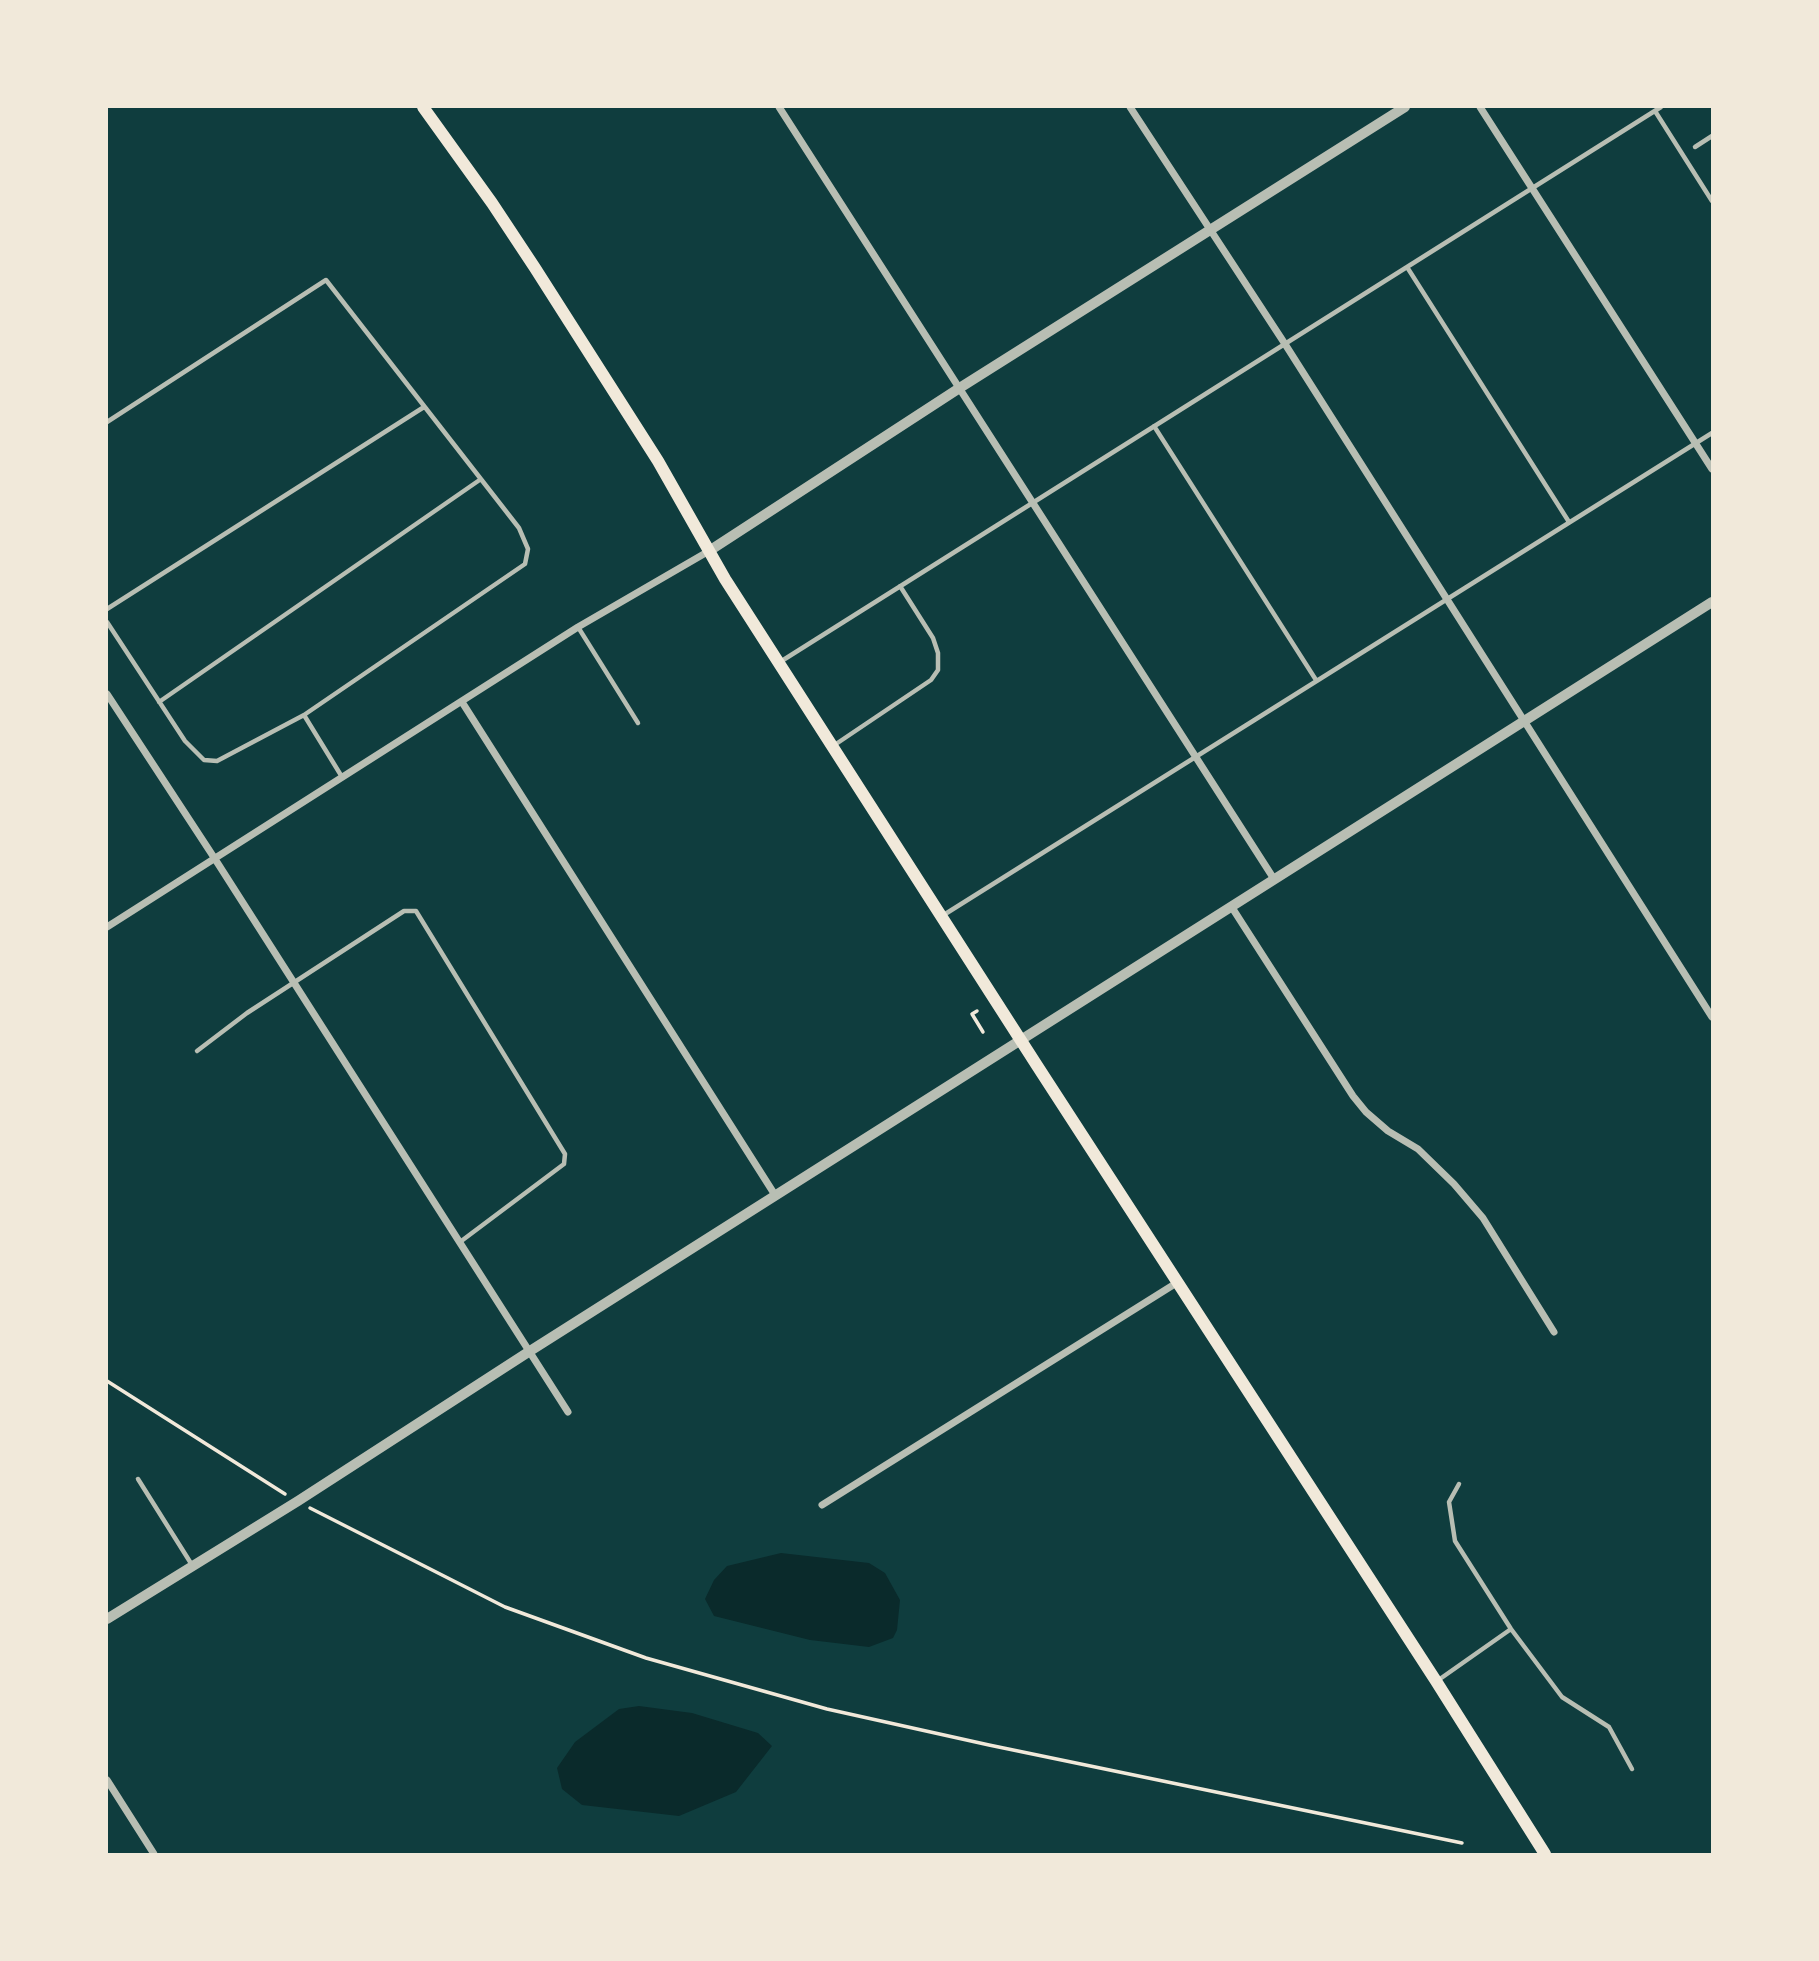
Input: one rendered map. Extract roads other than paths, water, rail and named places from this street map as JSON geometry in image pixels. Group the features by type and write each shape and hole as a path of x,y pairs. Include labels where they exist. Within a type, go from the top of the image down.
{"main road":[{"path":"423,107 535,268 658,461 709,551 779,663 1545,1854"}],"street":[{"path":"779,107 1274,879"},
{"path":"1130,107 1712,1017"},
{"path":"107,927 578,627 709,551 958,389 1405,107"},
{"path":"1480,107 1712,469"},
{"path":"107,1619 298,1501 775,1195 1712,602"},
{"path":"107,694 568,1412"},
{"path":"462,702 775,1195"},
{"path":"1231,906 1353,1096 1366,1112 1388,1131 1418,1149 1461,1192 1483,1219 1554,1332"},
{"path":"822,1505 1178,1282"},
{"path":"107,1780 154,1854"}],"lane":[{"path":"779,663 1661,107"},
{"path":"1655,111 1712,201"},
{"path":"1695,147 1712,135"},
{"path":"1407,267 1569,522"},
{"path":"107,422 326,280 519,528 528,549 525,564 304,715 235,754 217,761 204,760 185,741 107,622"},
{"path":"107,609 424,407"},
{"path":"1153,426 1317,680"},
{"path":"942,916 1712,433"},
{"path":"159,702 481,479"},
{"path":"832,746 931,680 938,670 939,653 933,638 900,586"},
{"path":"578,627 638,723"},
{"path":"304,715 342,778"},
{"path":"197,1051 247,1013 404,911 416,911 565,1154 564,1164 460,1242"},
{"path":"138,1479 192,1565"},
{"path":"1459,1484 1449,1502 1455,1541 1511,1629 1562,1698 1609,1727 1632,1769"},
{"path":"1436,1681 1511,1629"}],"water":[{"path":"781,1553 869,1563 885,1573 900,1600 897,1630 893,1638 869,1647 810,1640 714,1616 705,1599 714,1580 727,1566"},
{"path":"639,1706 692,1713 758,1733 772,1746 736,1792 679,1816 582,1805 562,1789 557,1768 575,1742 619,1709"}]}
